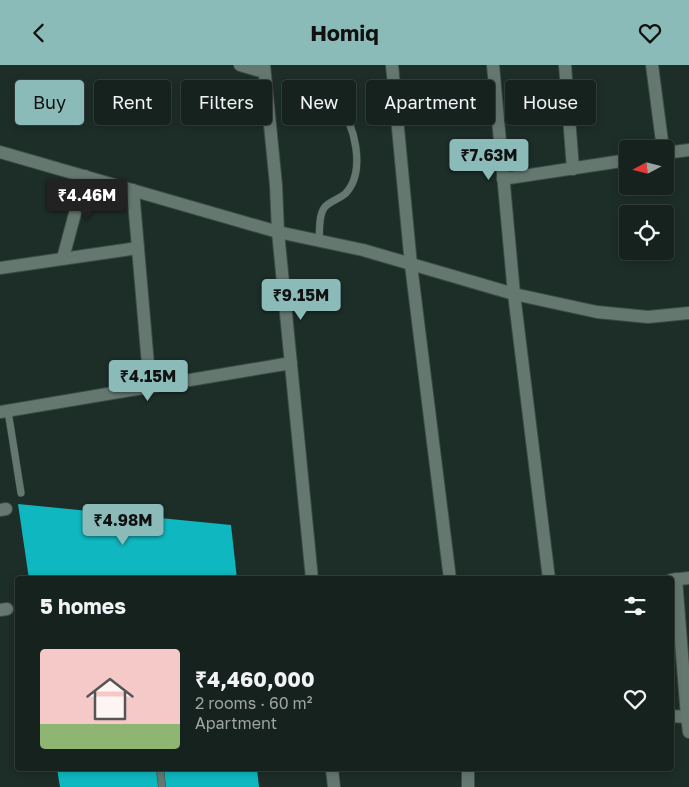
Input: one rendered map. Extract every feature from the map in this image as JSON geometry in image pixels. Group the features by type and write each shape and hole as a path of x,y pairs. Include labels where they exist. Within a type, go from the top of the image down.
{"street":[{"path":"240,65 264,69 312,576"},
{"path":"392,65 411,265 450,576"},
{"path":"493,65 514,294 549,576"},
{"path":"565,65 573,169"},
{"path":"652,65 662,140"},
{"path":"674,152 689,149"},
{"path":"0,153 278,232 363,250 514,294 597,312 648,317 689,313"},
{"path":"503,179 619,161"},
{"path":"63,258 85,176"},
{"path":"132,190 150,388"},
{"path":"0,268 138,248"},
{"path":"4,412 291,363"},
{"path":"674,580 689,579"},
{"path":"674,589 689,732"},
{"path":"674,716 688,716"},
{"path":"332,771 334,787"},
{"path":"468,771 468,787"}],"lane":[{"path":"319,241 322,211 325,206 346,193 353,181 356,169 356,147 351,125"},
{"path":"4,412 20,493"},
{"path":"160,771 162,787"}],"building":[{"path":"18,504 231,525 237,576 29,576"},
{"path":"57,771 257,771 259,787 60,787"}]}
